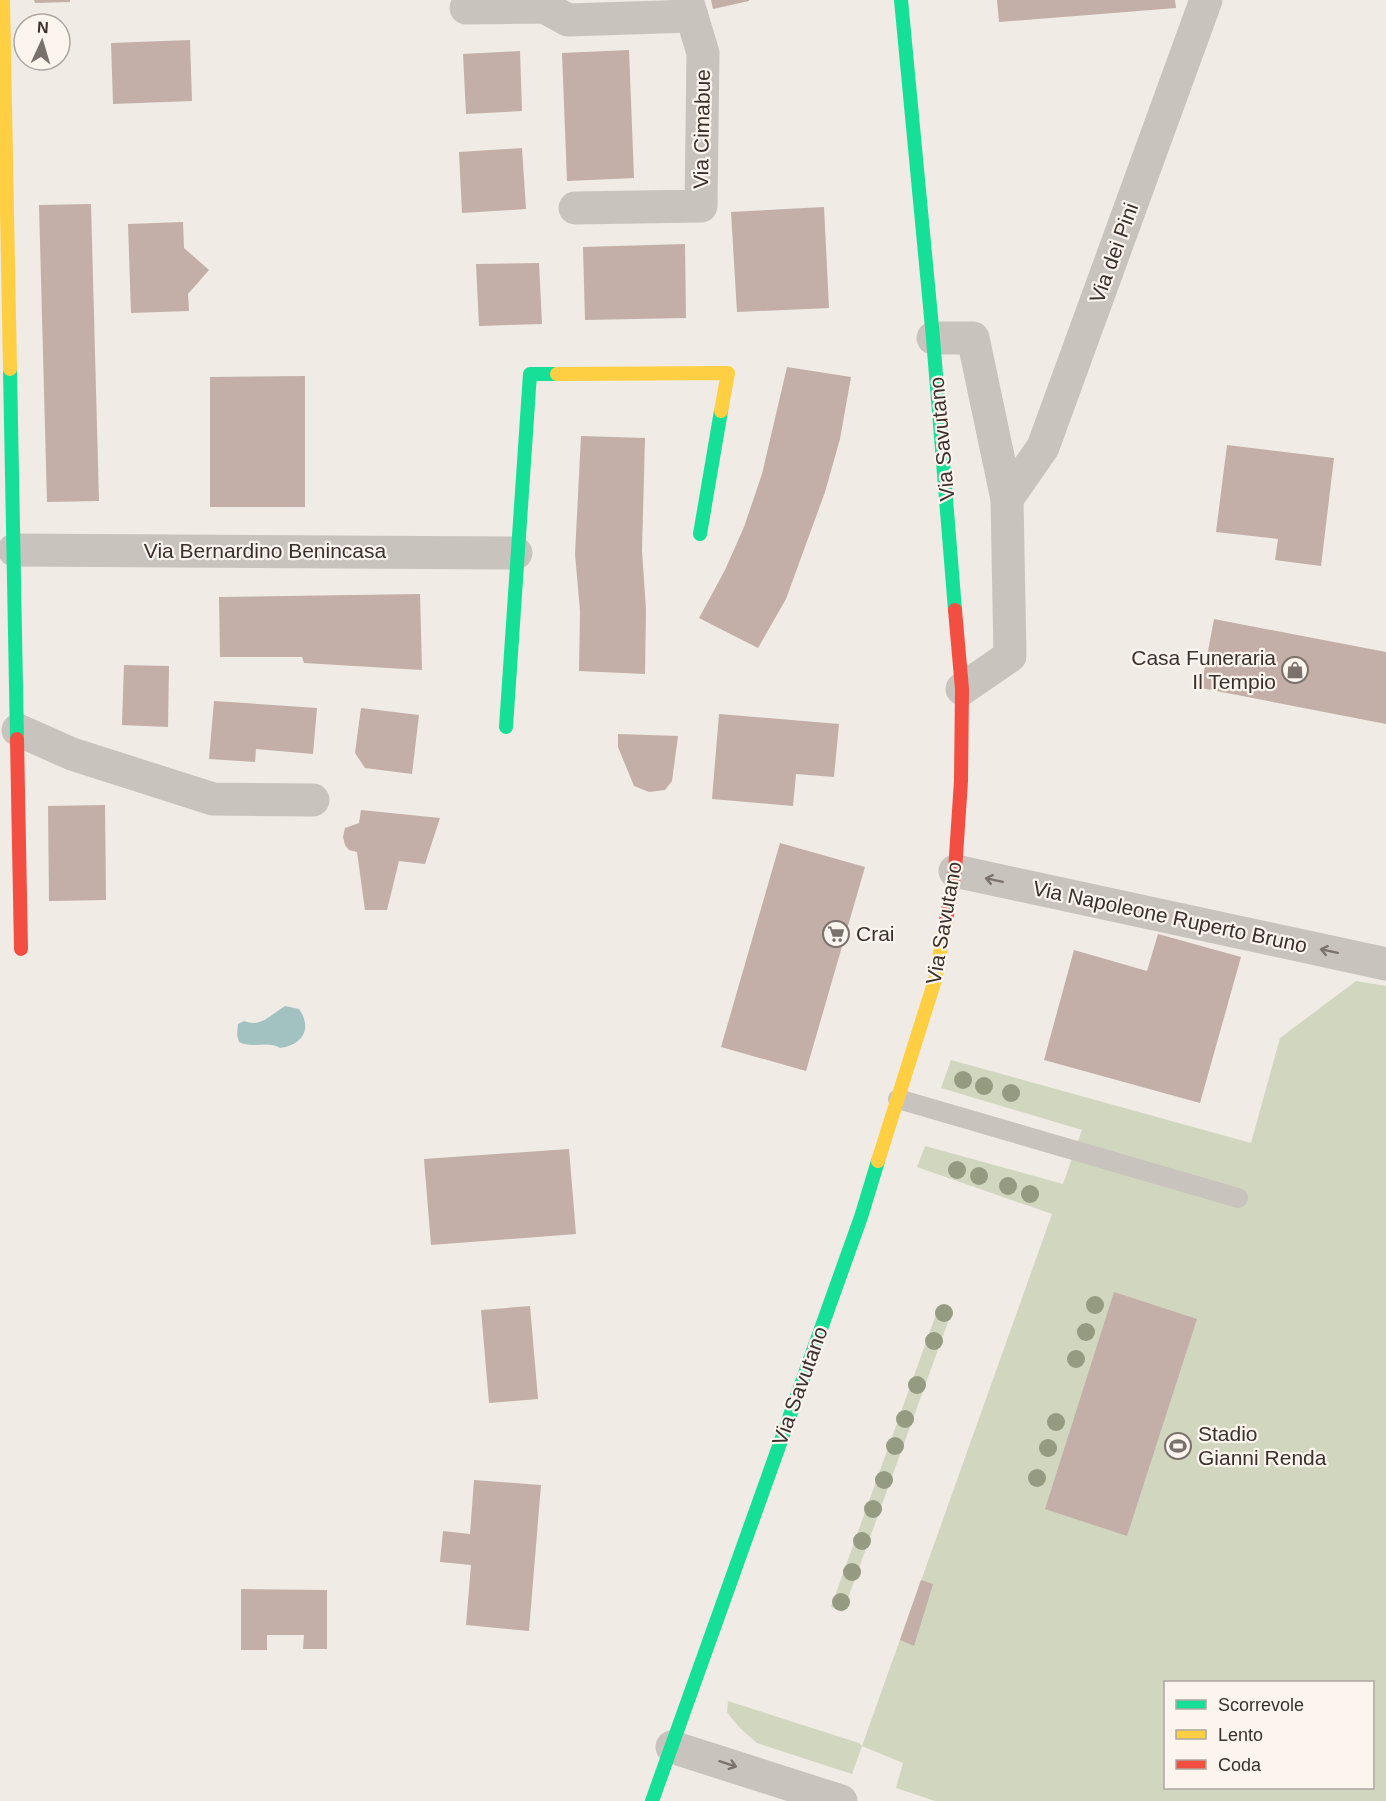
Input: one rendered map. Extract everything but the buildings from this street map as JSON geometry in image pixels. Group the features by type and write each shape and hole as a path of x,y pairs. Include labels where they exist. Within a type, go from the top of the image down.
{"street":[{"path":"3,0 21,949"},
{"name":"Via Savutano","path":"652,1801 861,1217 935,980 955,871 961,781 962,689 933,338 901,0"},
{"name":"Via dei Pini","path":"1007,499 1043,447 1206,0"},
{"path":"466,8 544,7 568,20 690,8"},
{"name":"Via Cimabue","path":"575,208 701,206 704,53 690,8"},
{"path":"933,338 973,338 1007,499 1010,656 962,689"},
{"path":"506,727 516,553 530,374 728,373 700,534"},
{"name":"Via Bernardino Benincasa","path":"14,550 516,553"},
{"path":"18,730 72,754 213,799 313,800"},
{"name":"Via Napoleone Ruperto Bruno","path":"955,871 1386,964"},
{"path":"672,1747 841,1801"}],"lane":[{"path":"898,1099 1238,1197"}],"green space":[{"name":"Stadio Gianni Renda","path":"1356,981 1386,986 1386,1801 935,1801 896,1788 903,1763 862,1746 1052,1214 917,1167 925,1146 1063,1184 1082,1130 941,1088 951,1060 1251,1143 1280,1038"},
{"path":"939,1306 952,1311 843,1612 831,1607"},
{"path":"728,1701 859,1743 862,1746 852,1774 757,1743 727,1712"}],"water":[{"path":"285,1006 299,1009 303,1016 305,1029 299,1040 280,1048 239,1042 238,1024 244,1021 256,1023"}],"traffic: fast":[{"path":"901,0 933,338 955,610"},
{"path":"10,369 17,739"},
{"path":"506,727 530,374 557,374"},
{"path":"700,534 721,411"},
{"path":"652,1801 861,1217 878,1161"}],"traffic: slow":[{"path":"3,0 10,369"},
{"path":"557,374 728,373 721,411"},
{"path":"878,1161 935,980 946,920"}],"traffic: jam":[{"path":"946,920 955,871 961,781 962,689 955,610"},
{"path":"17,739 21,949"}],"place":[{"name":"Casa Funeraria Il Tempio","path":"1295,670"},
{"name":"Crai","path":"836,934"},
{"name":"Stadio Gianni Renda","path":"1178,1446"}]}
